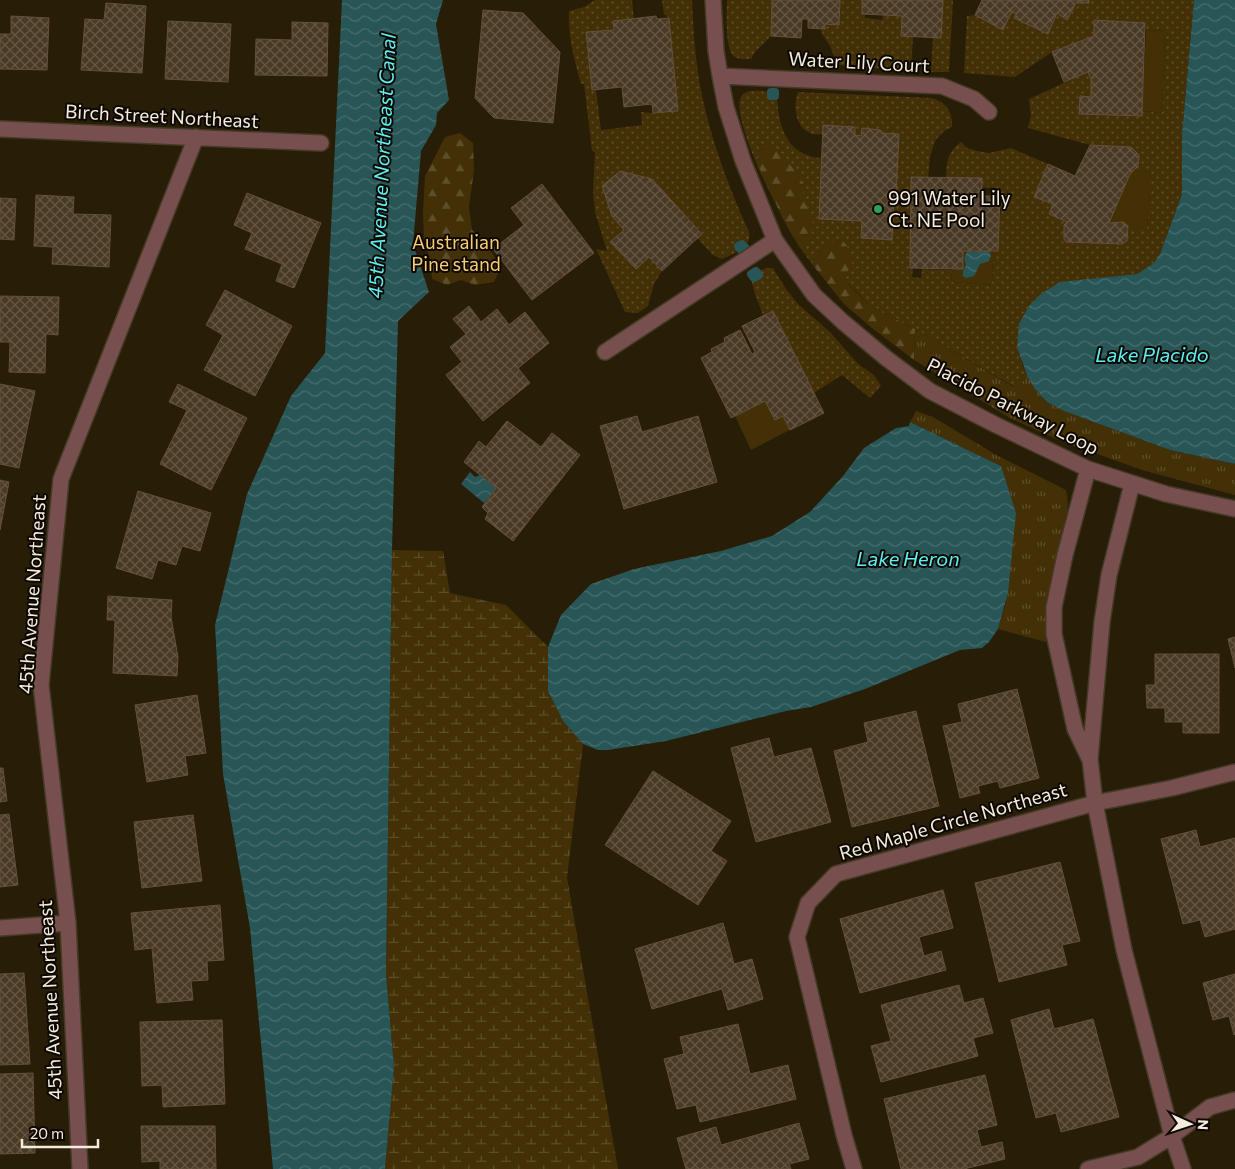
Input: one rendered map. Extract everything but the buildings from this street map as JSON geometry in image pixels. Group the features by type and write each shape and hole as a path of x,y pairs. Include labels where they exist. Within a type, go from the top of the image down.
{"street":[{"name":"Placido Parkway Loop","path":"713,0 716,51 720,76 726,107 743,161 775,240 814,295 842,322 930,391 1088,468 1166,494 1235,509"},
{"name":"Water Lily Court","path":"720,76 942,86 974,99 989,112"},
{"name":"Birch Street Northeast","path":"0,128 321,143"},
{"name":"45th Avenue Northeast","path":"80,1169 68,922 41,684 61,480 196,137"},
{"path":"605,352 775,240"},
{"path":"1088,468 1054,606 1054,634 1075,729 1090,759"},
{"path":"1132,484 1109,575 1102,622 1090,759 1095,803 1124,950 1172,1136 1184,1169"},
{"name":"Red Maple Circle Northeast","path":"854,1169 844,1135 797,937 808,903 836,874 1095,803 1172,788 1235,772"},
{"path":"0,928 68,922"},
{"path":"1088,1169 1138,1157 1172,1136 1210,1107 1235,1100"}],"green space":[{"path":"595,0 632,0 634,19 613,21 614,30 587,32 593,90 596,90 601,130 642,125 641,112 653,113 678,110 669,18 664,14 662,0 692,0 694,40 703,99 713,138 726,176 749,232 748,242 742,249 722,259 713,255 697,238 702,233 652,179 620,171 602,187 612,216 624,230 610,242 636,269 649,257 662,271 654,284 648,306 638,313 625,312 596,249 607,251 595,212 593,192 595,152 592,151 584,84 581,84 574,57 569,21 569,11 584,7"},
{"path":"727,0 772,0 771,36 755,52 751,59 739,59 731,53 727,30"},
{"path":"840,0 864,0 865,18 882,20 883,15 909,16 913,36 911,71 838,65 821,29 825,29 825,24 839,25"},
{"path":"941,0 953,0 949,72 931,72 933,37"},
{"path":"1089,0 1194,0 1182,134 1182,194 1160,254 1154,263 1137,274 1090,279 1021,361 1028,378 1015,387 915,329 871,307 838,275 824,246 812,264 792,235 767,186 748,141 739,104 743,94 746,92 777,92 781,126 791,144 809,156 821,158 819,219 862,221 861,238 894,197 896,197 898,134 881,133 881,129 862,129 861,136 855,135 855,127 824,125 823,134 810,133 801,126 796,115 798,92 932,98 941,102 950,112 952,127 944,131 935,141 930,157 928,179 913,205 910,268 913,268 912,277 921,278 922,269 952,270 951,282 992,285 994,238 998,235 1001,209 996,206 997,188 978,187 946,180 947,163 950,154 961,142 967,148 989,153 1011,148 1048,164 1034,197 1053,204 1049,214 1067,222 1064,225 1064,239 1066,242 1122,244 1127,241 1128,230 1147,230 1150,172 1133,171 1138,166 1139,155 1131,147 1090,145 1028,128 1031,115 1029,99 1088,72 1091,79 1091,97 1080,96 1079,114 1142,116 1142,111 1162,113 1165,31 1146,30 1145,23 1095,20 1094,36 1052,52 1015,77 964,73 967,16 1012,11 1016,14 1014,18 1048,34 1057,13 1067,20 1076,3 1089,3"},
{"path":"1146,30 1165,31 1162,113 1142,111"},
{"name":"Australian Pine stand","path":"460,133 473,143 474,170 469,207 472,230 486,244 501,267 494,282 475,285 461,280 447,285 432,279 430,259 424,239 425,176 445,137"},
{"path":"764,146 775,148 801,177 805,204 810,210 813,225 811,236 800,248 785,222 756,161"},
{"path":"1133,171 1151,172 1147,230 1128,230 1128,226 1123,222 1109,223"},
{"path":"994,238 992,285 951,282 952,270 955,266 956,239"},
{"path":"837,240 845,243 854,259 847,273 839,275 871,307 915,329 914,360 844,304 812,264 824,246"},
{"path":"773,268 799,305 830,332 858,364 874,375 881,386 870,398 842,375 814,393 773,311 763,315 755,294 750,275 756,271"},
{"path":"915,329 1014,387 1028,378 1047,402 1064,411 1170,450 1235,464 1235,495 1142,470 1061,441 1010,418 914,360"},
{"path":"765,401 775,420 783,416 790,430 751,450 735,416"},
{"path":"916,411 933,417 998,456 1066,490 1067,516 1049,600 1046,642 998,629 1006,603 1001,466 910,422"},
{"path":"392,550 443,551 450,593 506,605 548,647 548,691 563,721 583,744 567,878 618,1169 385,1169 394,1067 386,974"}],"water":[{"name":"45th Avenue Northeast Canal","path":"342,0 443,0 436,24 449,100 437,113 436,125 421,151 413,244 429,292 398,321 392,550 386,974 394,1067 385,1169 273,1169 250,928 223,774 215,625 247,494 291,396 325,353"},
{"name":"Lake Placido","path":"1194,0 1235,0 1235,464 1170,450 1064,411 1047,402 1028,378 1017,347 1019,324 1029,306 1041,294 1060,282 1137,274 1154,263 1160,254 1182,194 1182,134"},
{"path":"982,248 988,249 991,255 989,261 980,264 974,276 966,278 963,276 963,271 966,265 966,254 968,251 974,252"},
{"name":"Lake Heron","path":"910,422 1001,466 1016,513 1008,593 998,629 989,642 982,648 960,650 865,689 811,707 786,711 666,741 608,750 598,750 583,744 563,721 548,691 548,647 561,615 591,584 634,569 721,551 772,536 810,512 843,476 864,448 896,428 909,426"},
{"path":"470,472 475,477 480,475 496,488 484,503 461,484"}],"waterway":[{"path":"771,92 775,92 775,96 771,96 771,92"},
{"path":"742,244 745,247 741,250 738,246 742,244"},
{"path":"756,271 759,275 754,278 751,274 756,271"}],"place":[{"name":"991 Water Lily Ct. NE Pool","path":"878,209"}]}
